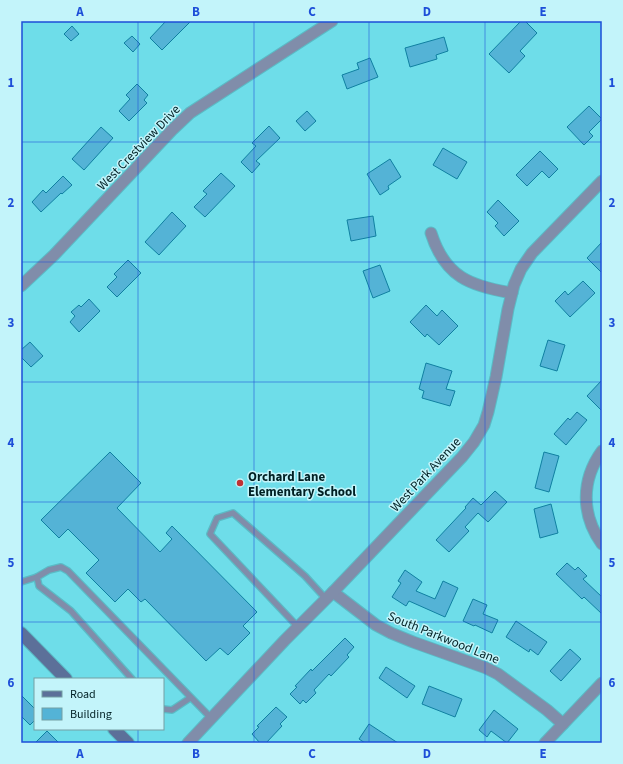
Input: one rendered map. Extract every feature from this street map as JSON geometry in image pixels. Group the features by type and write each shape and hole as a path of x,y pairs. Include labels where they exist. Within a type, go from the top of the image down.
{"street":[{"name":"West Crestview Drive","path":"21,286 54,255 172,130 190,113 332,21"},
{"name":"West Park Avenue","path":"188,743 462,457 478,437 484,426 488,412 508,309 514,285 521,269 532,253 602,181"},
{"path":"432,233 435,245 441,257 459,276 476,285 492,290 512,293"},
{"path":"602,451 589,474 586,498 587,512 590,521 596,536 602,544"},
{"name":"South Parkwood Lane","path":"330,595 391,633 486,668 498,674 547,710 563,724"},
{"path":"21,633 65,678"},
{"path":"545,743 602,683"},
{"path":"115,730 128,743"}],"lane":[{"path":"298,627 210,534 217,518 233,513 330,595"},
{"path":"21,582 37,577 49,570 61,567 68,571 188,699 211,718"},
{"path":"37,577 39,586 71,611 131,678"},
{"path":"164,709 172,710 188,699"}],"building":[{"path":"166,21 191,21 162,50 150,38"},
{"path":"521,21 525,21 537,33 520,51 525,56 509,73 489,54"},
{"path":"72,26 79,34 71,41 64,34"},
{"path":"132,36 140,44 133,52 124,43"},
{"path":"444,37 448,51 436,55 437,59 410,67 405,48"},
{"path":"370,58 378,77 347,89 342,75 359,69 357,63"},
{"path":"137,84 148,95 144,100 147,103 129,121 119,111 130,99 126,95"},
{"path":"589,106 602,119 589,132 593,136 584,145 567,127"},
{"path":"307,111 316,121 305,131 296,121"},
{"path":"269,126 280,138 256,161 260,164 252,173 241,162 256,146 252,143"},
{"path":"101,127 113,138 84,170 72,159"},
{"path":"443,148 467,162 457,179 433,165"},
{"path":"540,151 558,169 549,178 542,171 527,186 516,175"},
{"path":"390,159 401,177 388,186 389,189 380,195 367,174"},
{"path":"221,173 235,186 205,217 194,207 207,194 203,191"},
{"path":"63,176 72,185 41,212 32,202 43,190 46,193"},
{"path":"498,200 519,221 504,236 495,226 498,223 487,212"},
{"path":"172,212 186,226 159,255 145,242"},
{"path":"373,216 376,236 351,241 347,220"},
{"path":"602,242 602,273 587,258"},
{"path":"128,260 141,273 117,297 107,287 117,277 114,274"},
{"path":"380,265 390,291 373,298 363,271"},
{"path":"583,281 595,293 570,317 555,301 565,291 568,295"},
{"path":"89,299 100,311 79,332 70,322 75,316 71,312 79,305 81,307"},
{"path":"426,305 437,316 442,310 458,326 439,345 427,334 425,337 410,322"},
{"path":"548,340 565,345 557,371 540,366"},
{"path":"30,342 43,356 31,367 21,357 21,350"},
{"path":"426,363 452,371 446,389 455,391 450,406 422,398 424,391 419,389"},
{"path":"602,380 602,411 587,396"},
{"path":"577,412 587,420 566,445 554,434 568,418 570,420"},
{"path":"110,452 141,483 117,508 160,552 172,539 166,533 172,526 257,612 243,626 250,633 228,655 220,648 206,661 145,599 141,602 128,589 115,602 86,573 99,560 68,529 59,538 41,520"},
{"path":"544,452 559,456 549,492 535,488"},
{"path":"495,491 507,502 488,522 478,513 465,527 469,531 449,552 436,540 466,508 465,507 473,498 481,505"},
{"path":"551,504 558,533 540,538 534,509"},
{"path":"567,563 575,570 578,567 587,576 583,579 602,597 602,614 584,597 582,599 556,574"},
{"path":"405,570 422,582 416,591 435,599 443,581 458,588 445,617 409,601 406,606 392,597 401,583 398,581"},
{"path":"473,599 487,605 483,614 498,620 492,633 463,621"},
{"path":"516,621 547,642 538,655 530,649 529,652 506,637"},
{"path":"345,638 354,647 347,655 349,657 331,676 329,674 314,690 316,693 306,703 303,700 300,704 290,694 297,687 295,686"},
{"path":"570,649 581,659 561,681 550,671"},
{"path":"386,667 415,686 407,698 379,678"},
{"path":"429,686 462,699 455,717 422,704"},
{"path":"21,695 34,708 34,721 30,725 21,716"},
{"path":"276,707 287,717 280,724 282,726 266,743 260,743 252,734 259,727 257,726"},
{"path":"494,710 518,729 507,743 491,731 487,737 479,730"},
{"path":"369,724 398,743 365,743 359,739"},
{"path":"47,731 59,743 35,743"}],"place":[{"name":"Orchard Lane Elementary School","path":"240,483"}]}
